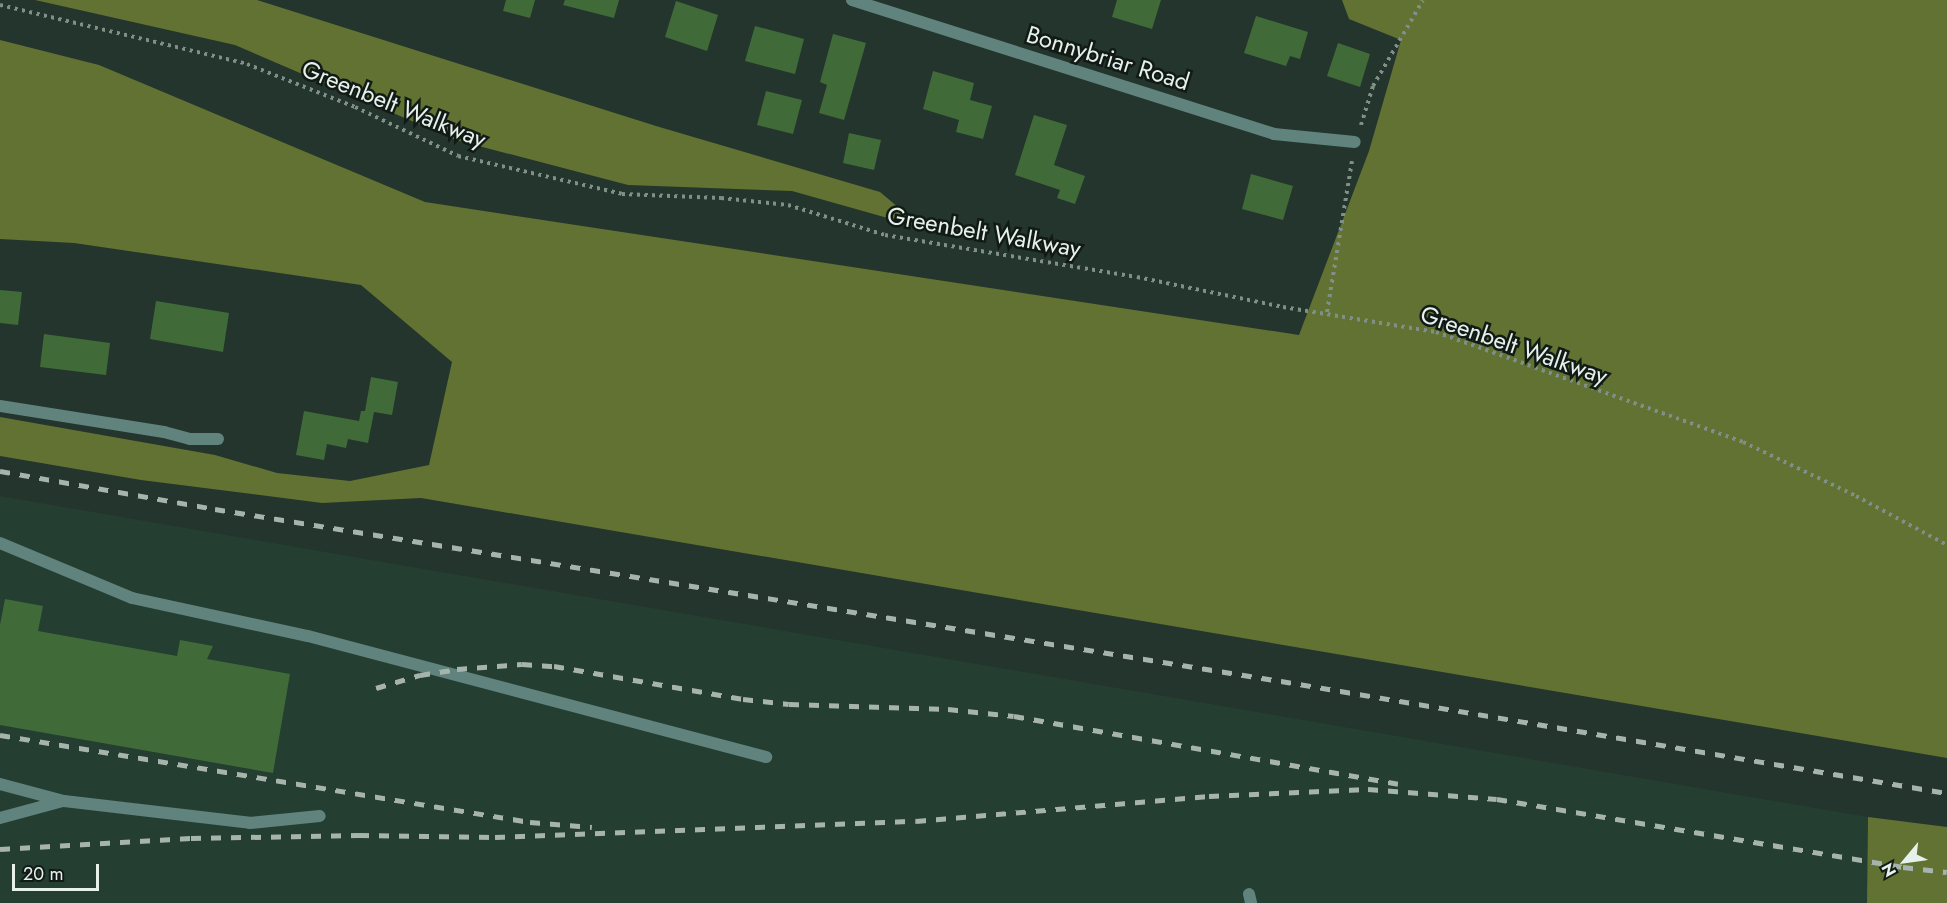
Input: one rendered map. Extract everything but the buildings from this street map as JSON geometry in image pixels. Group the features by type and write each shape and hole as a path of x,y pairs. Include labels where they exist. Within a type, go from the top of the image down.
{"street":[{"name":"Bonnybriar Road","path":"852,0 1274,134 1355,142"},
{"path":"0,406 164,432 190,439 218,439"},
{"path":"0,543 132,598 308,636 766,757"},
{"path":"0,784 64,801 250,823 320,816"},
{"path":"0,818 64,801"}],"path":[{"name":"Greenbelt Walkway","path":"0,5 247,64 355,107 458,156 622,194 788,205 885,235 1137,277 1283,307 1436,333 1743,442 1856,496 1947,545"}],"shaded area":[{"path":"0,496 1868,817 1867,903 0,903"}],"green space":[{"path":"35,0 257,0 656,126 880,192 923,228 792,191 628,185 456,140 235,45"},
{"path":"1342,0 1947,0 1947,758 421,498 322,503 141,480 0,456 0,417 215,455 277,473 350,481 429,465 452,362 361,285 74,243 0,239 0,40 99,65 425,202 1299,335 1369,151 1401,40 1349,19"},
{"path":"1868,817 1947,827 1947,903 1867,903"}],"railway":[{"path":"0,471 215,509 1281,681 1947,793"},
{"path":"376,688 420,675 457,669 522,664 554,666 743,699 789,704 948,709 1014,716 1398,784"},
{"path":"0,735 530,822 592,827"},
{"path":"0,849 191,838 359,835 495,837 916,821 1209,796 1368,789 1497,799 1903,867 1947,872"}]}
